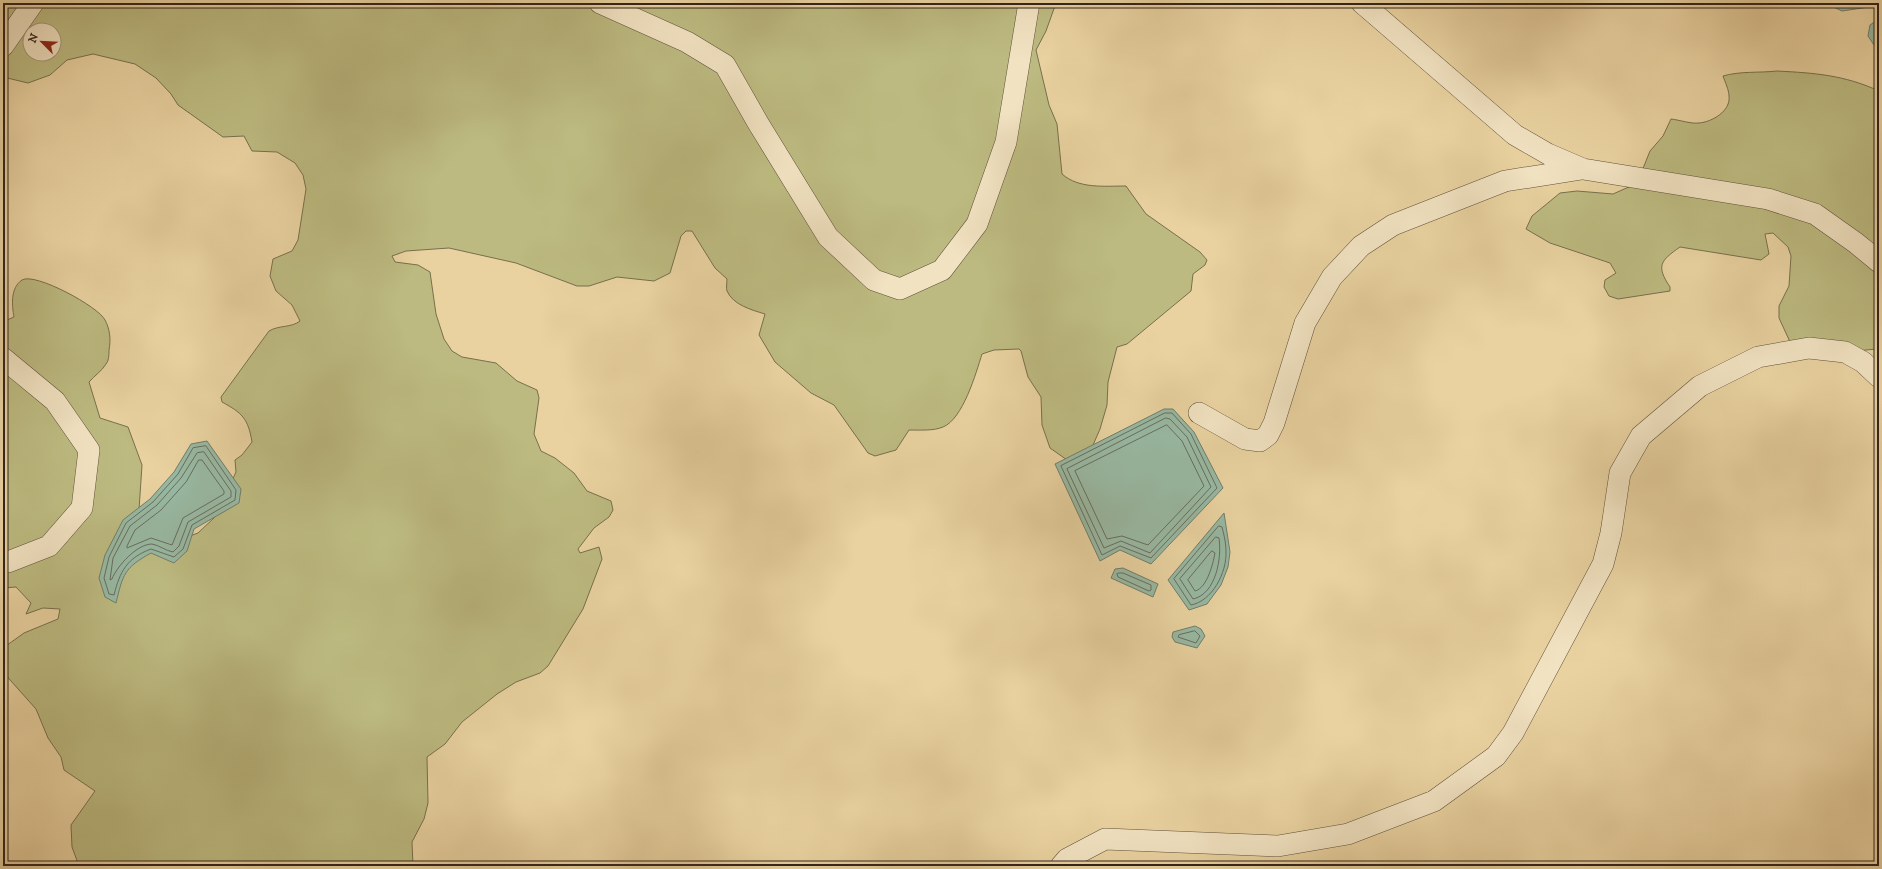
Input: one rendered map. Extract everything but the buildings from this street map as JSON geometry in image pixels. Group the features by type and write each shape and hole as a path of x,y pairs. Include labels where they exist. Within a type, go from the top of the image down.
{"street":[{"path":"3,46 32,3"},
{"path":"600,3 687,42 725,65 758,123 828,237 874,280 900,289 942,270 977,224 1006,142 1029,3"},
{"path":"1370,6 1514,135 1548,154 1583,169 1768,199 1815,214 1856,243 1879,262"},
{"path":"1199,413 1244,439 1260,441 1268,435 1274,423 1305,323 1332,277 1361,246 1392,225 1505,181 1583,169"},
{"path":"1061,866 1066,859 1105,839 1278,846 1348,834 1434,801 1496,756 1513,733 1603,564 1611,532 1620,473 1641,436 1700,386 1758,356 1809,348 1845,352 1863,362 1879,377"},
{"path":"3,358 55,401 89,450 82,508 49,546 8,562 3,562"}],"shaded area":[{"path":"3,3 1056,3 1046,31 1036,50 1049,105 1057,124 1062,174 1076,182 1092,186 1126,186 1146,214 1200,252 1207,260 1205,265 1193,274 1191,291 1127,344 1117,347 1108,382 1107,405 1100,429 1090,452 1067,460 1050,448 1042,425 1041,397 1028,377 1021,351 1019,349 994,350 982,354 963,405 957,415 943,427 926,430 909,430 896,450 875,456 868,453 834,405 811,393 775,362 759,335 765,314 743,306 730,296 727,291 727,279 715,268 692,231 686,231 681,236 670,273 654,281 617,277 589,286 577,286 516,263 449,248 406,251 392,256 395,262 418,265 430,272 436,314 444,339 452,351 462,357 496,363 517,381 537,390 539,398 534,434 541,451 555,458 574,473 587,491 611,501 613,510 609,517 594,528 578,549 580,553 599,547 602,559 583,609 548,666 540,673 516,682 497,694 462,722 445,744 427,757 428,803 424,819 412,842 413,866 79,866 72,847 71,825 95,791 64,770 61,757 48,738 36,709 3,672 3,648 24,633 58,619 60,609 43,608 26,614 31,603 16,587 3,588 3,316 7,320 14,317 12,303 15,288 22,280 29,279 40,281 66,292 100,314 107,323 110,335 109,357 104,367 89,382 100,418 128,427 142,465 139,510 176,541 198,533 215,517 236,472 235,460 242,455 252,442 248,427 243,417 222,402 221,397 269,331 293,325 300,321 292,305 276,291 270,276 273,259 292,251 298,240 306,189 303,175 295,163 277,152 252,151 244,136 223,137 178,105 171,94 156,78 135,64 93,54 67,60 50,75 28,83 3,77"},
{"path":"1777,71 1841,78 1854,81 1879,91 1879,351 1876,349 1797,357 1779,318 1779,306 1789,286 1791,256 1788,247 1773,233 1765,234 1769,254 1761,260 1680,247 1668,256 1662,264 1663,274 1670,287 1670,291 1618,299 1609,296 1604,287 1605,280 1616,273 1610,263 1550,243 1526,229 1532,216 1560,193 1577,191 1613,194 1631,186 1640,176 1650,151 1663,136 1671,119 1699,123 1715,118 1724,111 1729,101 1729,96 1723,76 1729,74"}],"water":[{"path":"1825,3 1876,3 1869,7 1842,11"},
{"path":"1879,19 1879,46 1874,45 1868,36 1870,25"},
{"path":"1164,409 1173,409 1194,432 1223,488 1151,564 1120,550 1100,561 1055,464"},
{"path":"207,441 241,489 239,503 194,529 187,551 174,563 151,553 135,563 126,573 123,578 116,603 105,597 99,578 105,555 123,520 150,499 174,472 191,444"},
{"path":"1224,513 1230,552 1228,567 1221,585 1207,604 1189,610 1168,580"},
{"path":"1123,568 1158,584 1153,597 1111,578 1115,569"},
{"path":"1195,626 1201,629 1205,636 1197,648 1175,642 1172,637 1173,632"}]}
